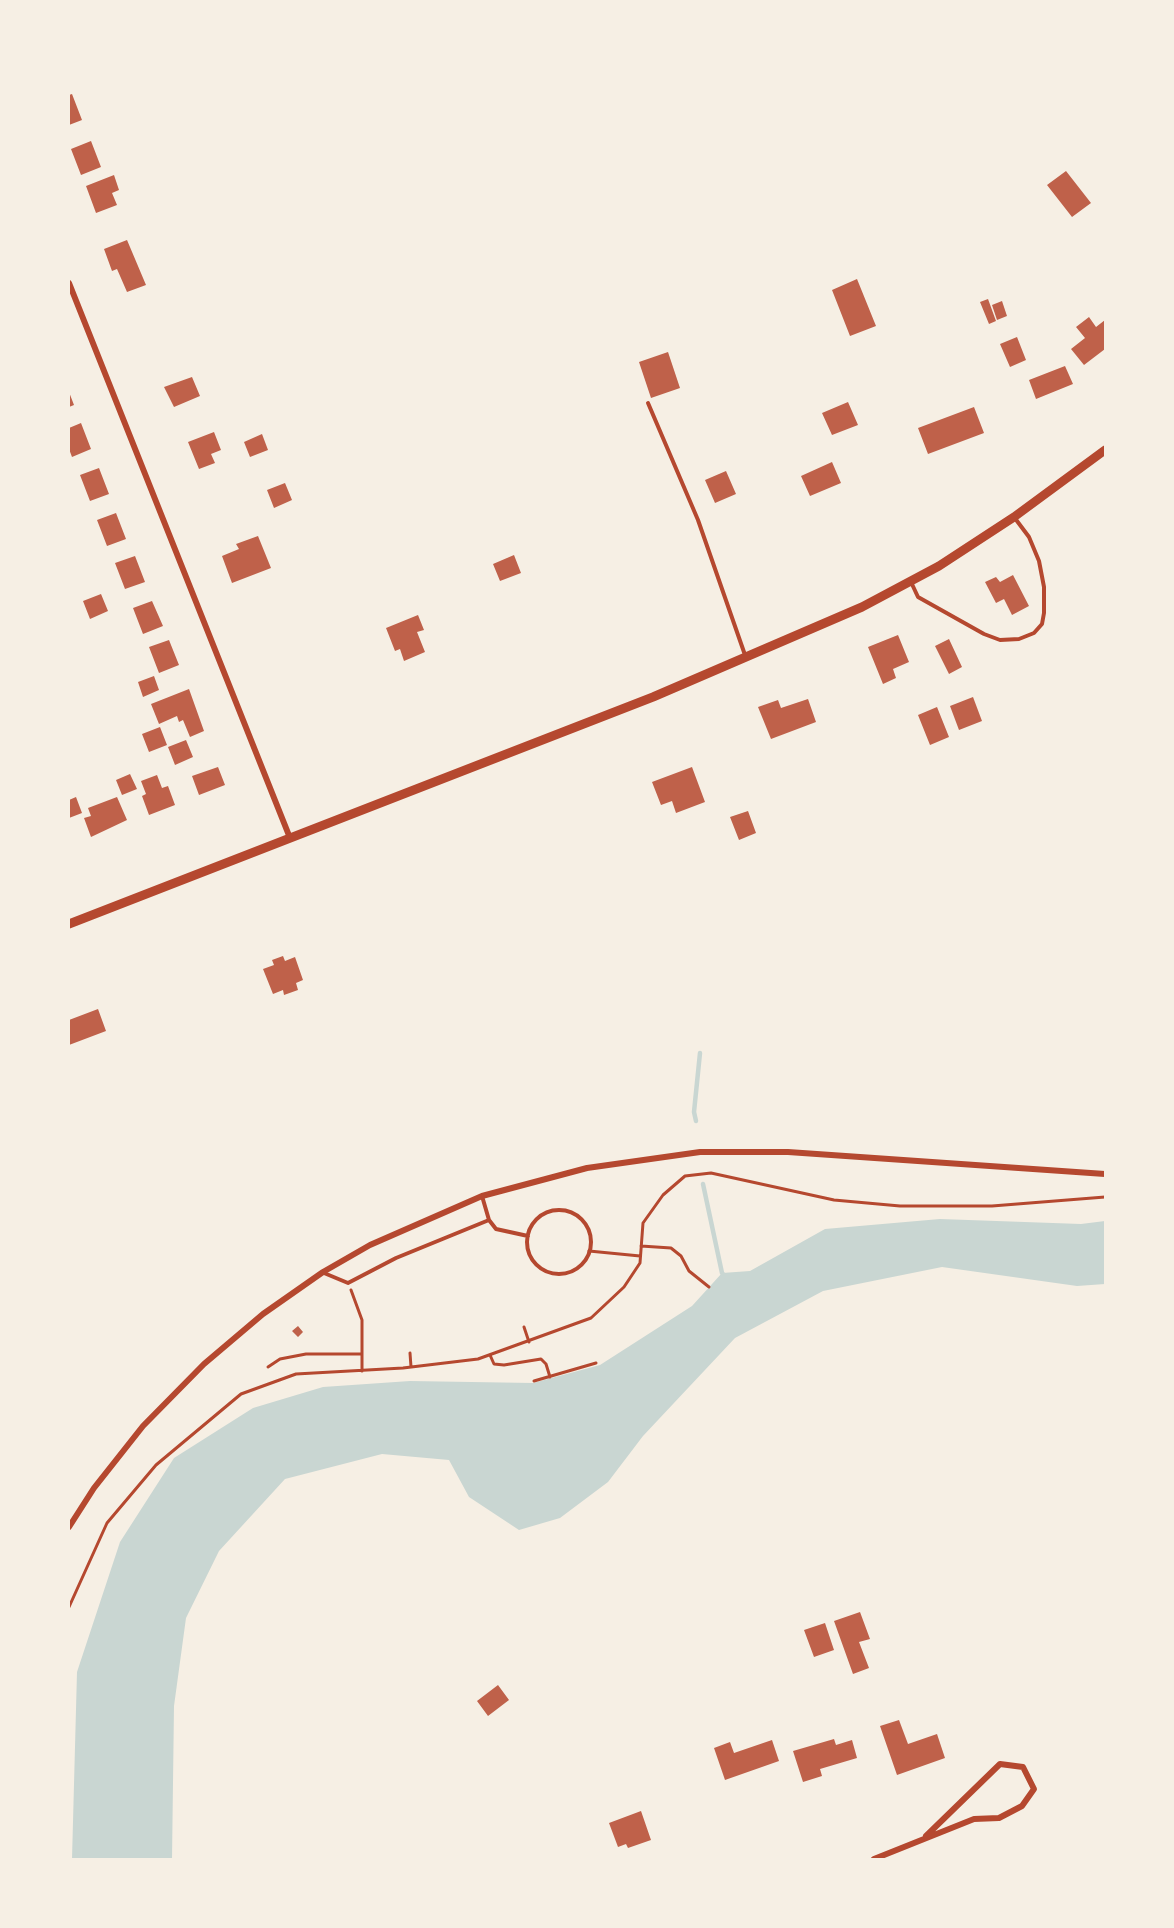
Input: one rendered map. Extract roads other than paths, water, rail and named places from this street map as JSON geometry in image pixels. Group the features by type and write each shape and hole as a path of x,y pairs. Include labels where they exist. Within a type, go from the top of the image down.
{"street":[{"path":"69,283 290,838"},
{"path":"69,924 653,697 747,658 911,582 1014,517 1105,450"},
{"path":"69,1527 118,1456 173,1394 234,1338 323,1272 402,1230 482,1196 587,1168 700,1152 788,1152 1105,1174"},
{"path":"874,1859 926,1836 974,1819 999,1818 1022,1806 1034,1789 1023,1767 1000,1764 926,1836"}],"lane":[{"path":"648,403 698,520 747,658"},
{"path":"911,582 918,597 984,634 1000,640 1019,639 1034,633 1042,624 1044,587 1039,561 1029,537 1014,517"},
{"path":"482,1196 489,1220 496,1229 528,1236"},
{"path":"554,1210 575,1215 588,1229 591,1239 589,1251 580,1266 572,1271 552,1273 534,1262 529,1252 528,1236 535,1221 543,1214 554,1210"},
{"path":"323,1272 348,1283 423,1245 489,1220"}],"waterway":[{"path":"696,1121 694,1112 700,1053"},
{"path":"703,1184 722,1273 726,1277"}]}
